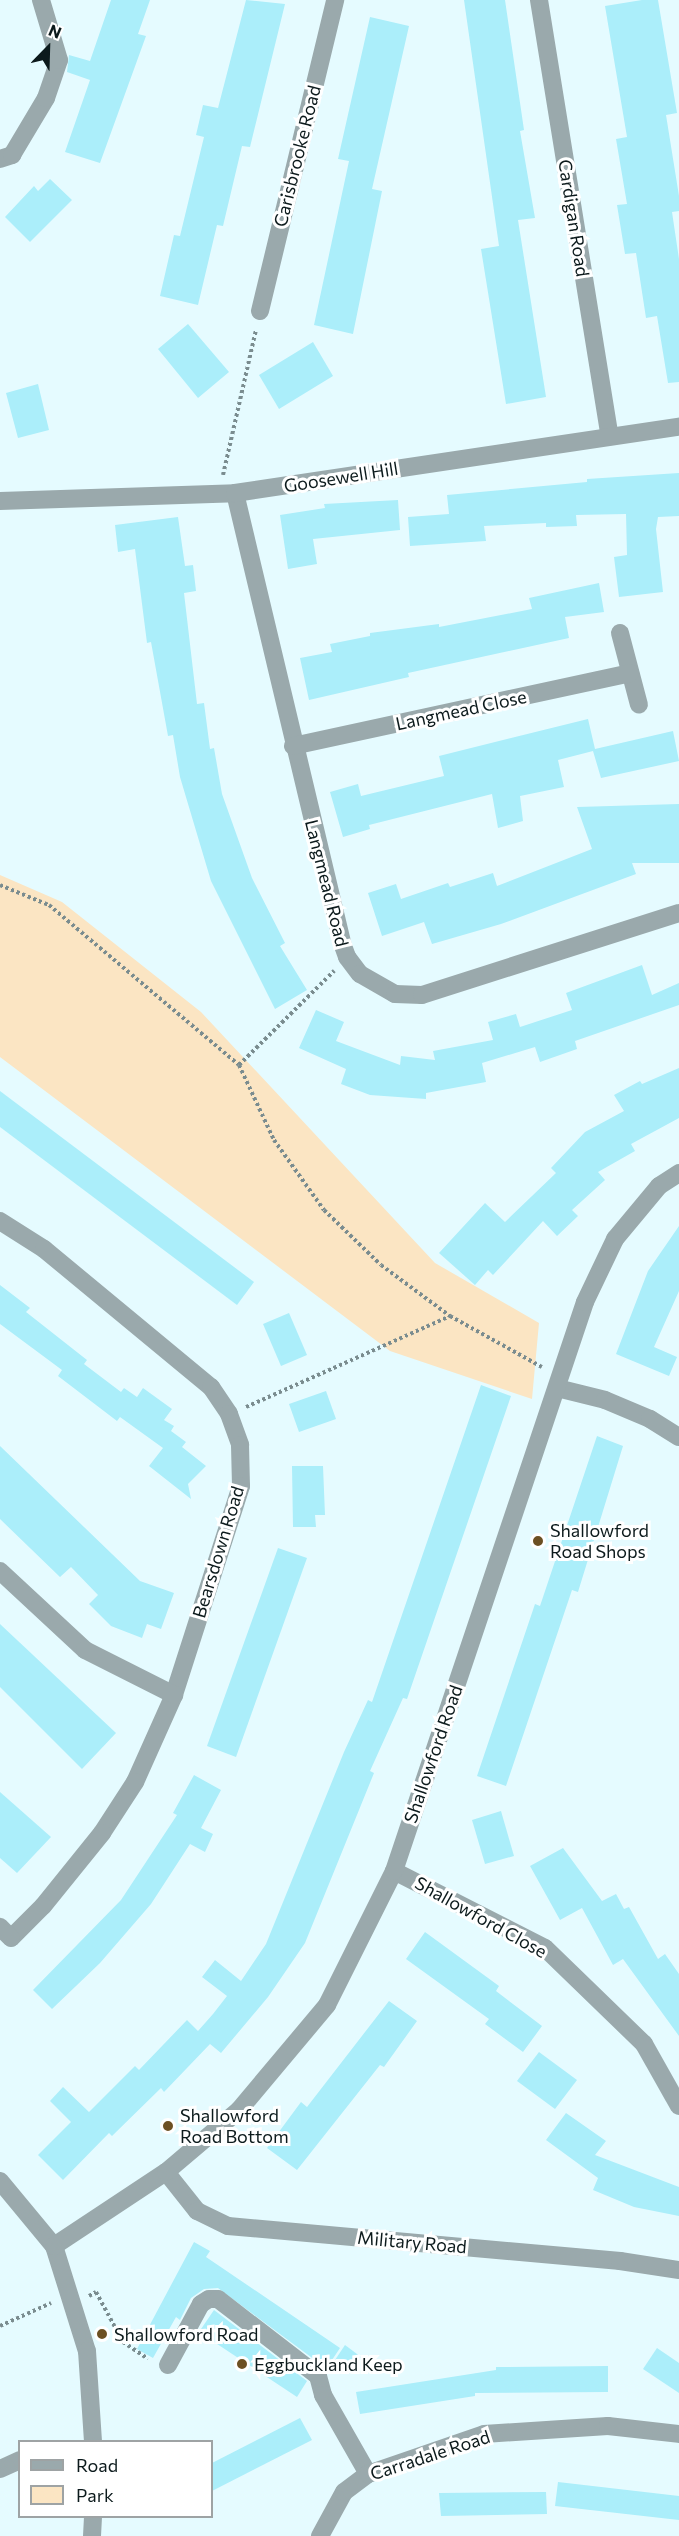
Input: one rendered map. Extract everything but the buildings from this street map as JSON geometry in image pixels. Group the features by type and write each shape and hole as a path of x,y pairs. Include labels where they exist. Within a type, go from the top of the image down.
{"street":[{"path":"0,159 12,155 46,98 59,60 41,0"},
{"name":"Carisbrooke Road","path":"260,312 335,0"},
{"name":"Cardigan Road","path":"539,0 610,436"},
{"name":"Goosewell Hill","path":"0,501 227,493 679,427"},
{"name":"Langmead Road","path":"227,493 347,957 376,986 395,994 422,995 679,913"},
{"path":"620,633 639,705"},
{"name":"Langmead Close","path":"293,746 630,673"},
{"name":"Shallowford Road","path":"54,2246 166,2172 239,2110 327,2005 394,1871 585,1302 615,1239 659,1186 679,1173"},
{"name":"Bearsdown Road","path":"0,1221 44,1249 179,1358 211,1387 229,1414 240,1446 241,1486 174,1695 135,1782 102,1833 43,1906 4,1938"},
{"path":"559,1382 650,1419 679,1437"},
{"path":"0,1572 85,1650 174,1695"},
{"name":"Shallowford Close","path":"394,1871 544,1948 644,2044 679,2106"},
{"name":"Military Road","path":"166,2172 197,2211 228,2226 620,2261 679,2270"},
{"path":"0,2181 54,2246 87,2351 93,2440"},
{"path":"168,2365 201,2304 209,2299 218,2299 318,2376 323,2395 368,2474"},
{"name":"Carradale Road","path":"320,2536 344,2492 368,2474 484,2434 608,2426 679,2434"},
{"path":"0,2469 18,2461"},
{"path":"92,2536 93,2518"}],"path":[{"path":"227,493 260,312"},
{"path":"0,885 49,905 238,1065 274,1140 324,1210 381,1265 450,1316 559,1382"},
{"path":"238,1065 347,957"},
{"path":"229,1414 450,1316"},
{"path":"0,2326 96,2292 123,2342 142,2356 168,2365"}],"green space":[{"path":"0,875 62,902 201,1012 435,1263 539,1323 532,1399 390,1351 0,1057"}],"place":[{"name":"Shallowford Road Shops","path":"538,1541"},
{"name":"Shallowford Road Bottom","path":"168,2126"},
{"name":"Shallowford Road","path":"102,2334"},
{"name":"Eggbuckland Keep","path":"242,2364"}]}
